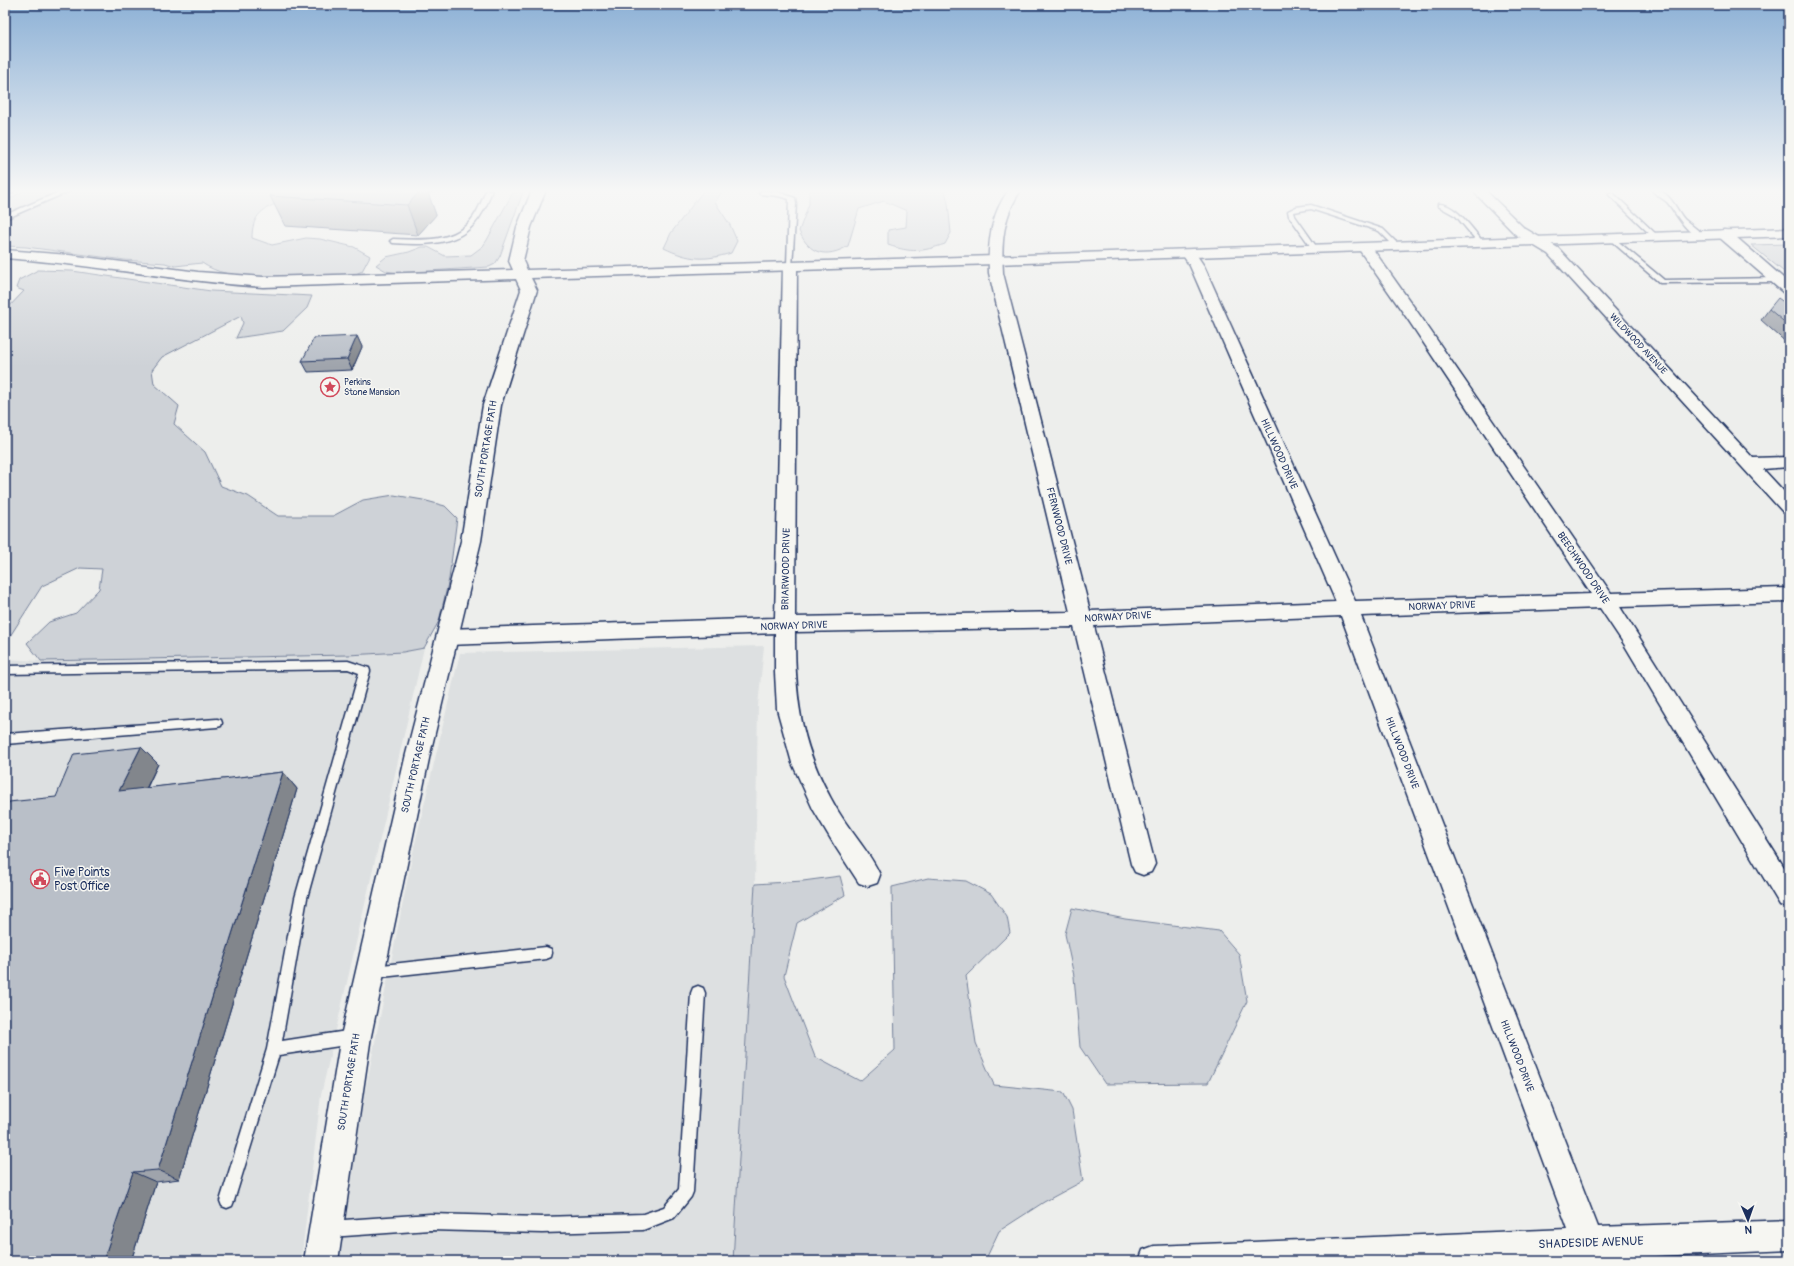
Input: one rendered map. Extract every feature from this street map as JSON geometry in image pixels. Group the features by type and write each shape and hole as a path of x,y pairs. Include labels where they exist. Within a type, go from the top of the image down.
{"main road":[{"name":"SOUTH PORTAGE PATH","path":"321,1261 356,1036 418,754 471,541 492,405 529,290 516,261 519,249"},
{"path":"5,254 130,267 219,279 263,282 1313,249"}],"street":[{"name":"FERNWOOD DRIVE","path":"996,249 996,273 1143,864"},
{"name":"BEECHWOOD DRIVE","path":"1366,249 1416,320 1635,646 1789,897"},
{"name":"WILDWOOD AVENUE","path":"1550,249 1789,508"},
{"path":"1741,249 1789,290"},
{"name":"HILLWOOD DRIVE","path":"1189,254 1197,266 1348,610 1593,1252"},
{"name":"BRIARWOOD DRIVE","path":"790,266 785,626 789,719 803,769 830,821 868,875"},
{"path":"1748,464 1789,462"},
{"name":"NORWAY DRIVE","path":"447,637 785,626 1082,619 1789,595"},
{"name":"SHADESIDE AVENUE","path":"1154,1261 1593,1252 1789,1235"}],"lane":[{"path":"790,266 791,249"},
{"path":"1624,249 1662,282 1776,280"},
{"path":"5,670 348,665 365,671 301,898 274,1049 227,1201"},
{"path":"5,739 217,723"},
{"path":"370,972 546,954"},
{"path":"326,1230 430,1222 542,1225 643,1222 669,1213 686,1192 698,993"},
{"path":"274,1049 356,1036"}],"shaded area":[{"path":"42,249 358,249 370,256 362,271 354,275 252,277 226,273 213,269 202,263 175,266 165,263 125,260"},
{"path":"417,249 432,249 445,256 471,255 479,249 502,249 495,264 489,267 397,273 386,271 376,265 386,257"},
{"path":"666,249 733,249 731,253 722,256 705,258 689,257"},
{"path":"813,249 842,249 825,253"},
{"path":"904,249 929,249 923,250"},
{"path":"1756,249 1789,249 1789,276"},
{"path":"38,270 72,271 211,291 312,296 307,308 283,331 236,338 243,323 241,316 162,357 152,370 154,384 179,406 174,424 205,452 221,486 248,496 278,516 333,516 363,500 394,495 423,500 445,506 457,518 449,579 439,621 424,648 403,652 348,655 41,661 27,643 49,622 76,613 99,589 102,569 80,568 42,586 5,644 5,311 24,291 16,288 19,280"},
{"path":"764,646 758,706 755,884 733,1261 335,1261 358,1127 413,852 460,653"},
{"path":"424,648 321,1095 301,1261 5,1261 5,659 41,661 348,655 403,652"},
{"path":"840,876 845,895 797,923 784,976 815,1057 860,1081 895,1050 892,887 928,878 966,881 991,894 1007,917 1010,933 966,976 976,1043 994,1085 1063,1092 1072,1110 1083,1181 1044,1202 999,1231 985,1261 733,1261 755,884 803,881"},
{"path":"1072,908 1125,919 1219,931 1239,954 1247,1001 1208,1083 1105,1084 1080,1047 1074,976 1065,934"}],"building":[{"path":"1778,298 1789,306 1789,326 1769,309"},
{"path":"357,336 347,359 302,361 314,338"},
{"path":"141,747 119,791 283,772 158,1170 133,1172 103,1261 5,1261 5,810 9,802 56,797 74,754"}],"place":[{"name":"Perkins Stone Mansion","path":"330,387"},
{"name":"Five Points Post Office","path":"40,879"}]}
